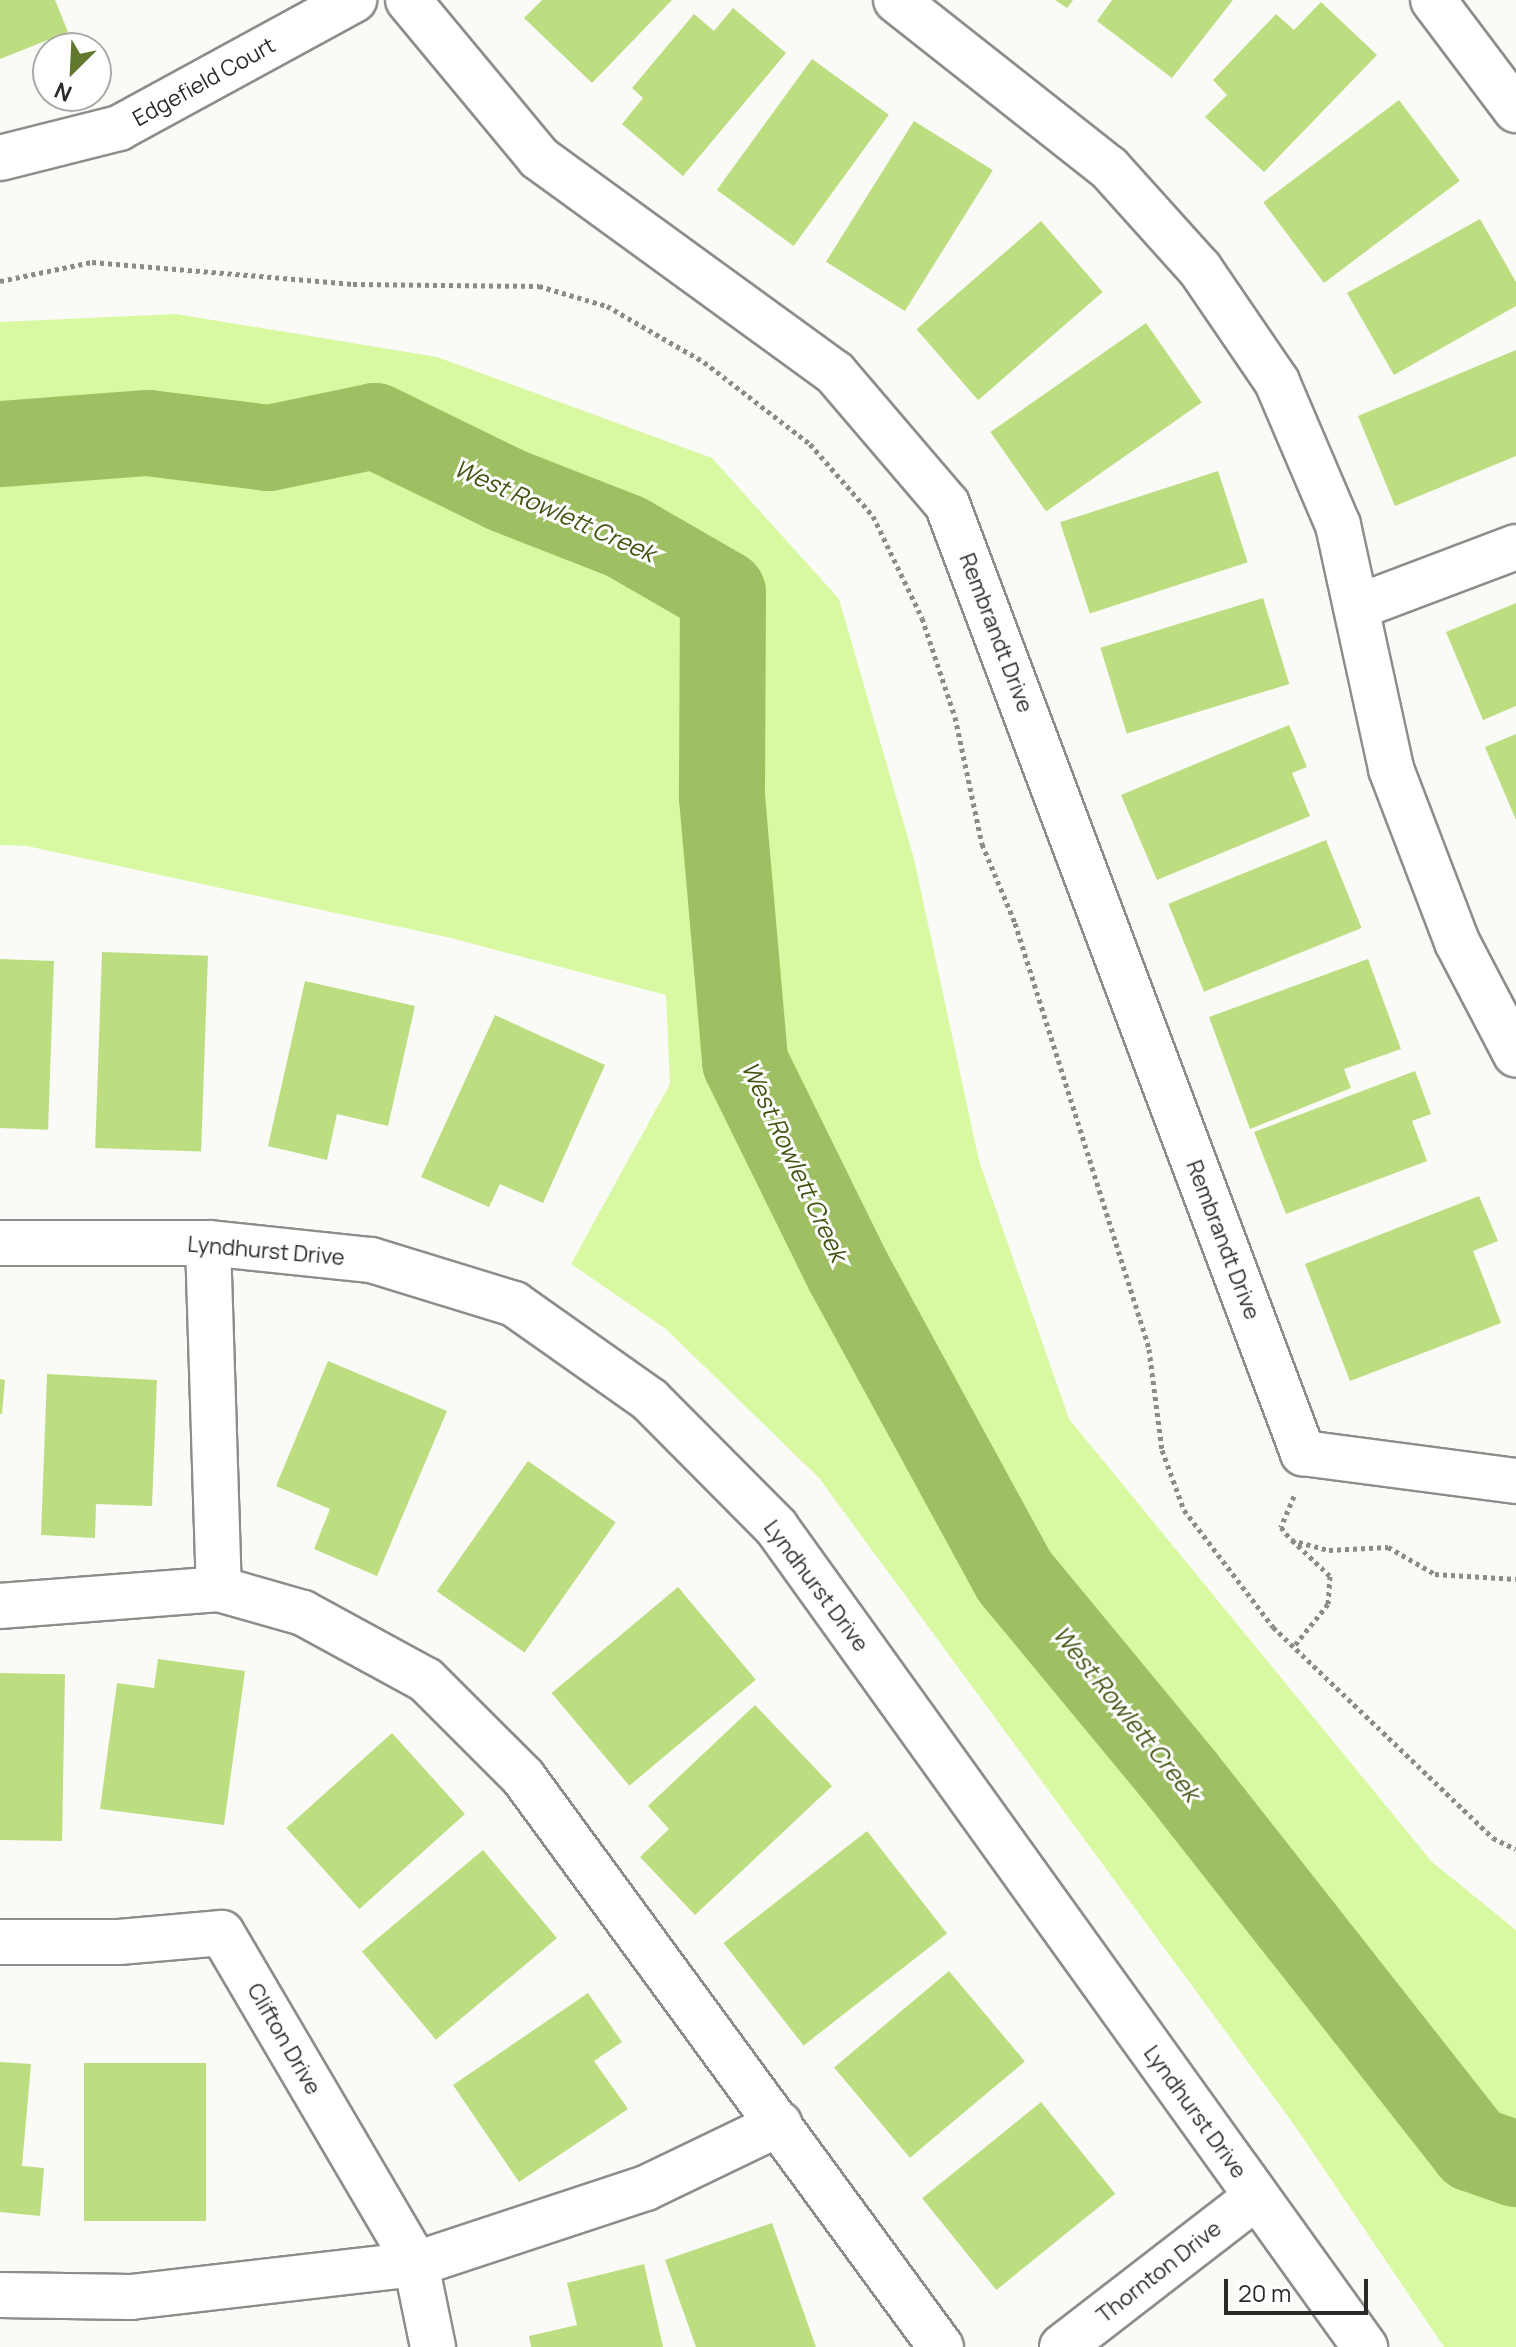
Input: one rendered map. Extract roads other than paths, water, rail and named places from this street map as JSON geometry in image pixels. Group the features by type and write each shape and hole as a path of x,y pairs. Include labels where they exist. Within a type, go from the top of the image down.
{"street":[{"name":"Edgefield Court","path":"0,158 119,128 354,0"},
{"name":"Rembrandt Drive","path":"408,0 539,158 835,373 947,504 1308,1456 1516,1481"},
{"path":"896,0 1109,168 1200,269 1277,382 1338,525 1360,606 1391,769 1457,942 1516,1055"},
{"path":"1433,0 1516,110"},
{"path":"1360,606 1516,547"},
{"name":"Lyndhurst Drive","path":"0,1243 208,1243 371,1260 514,1304 650,1400 776,1527 1365,2347"},
{"path":"208,1243 219,1589"},
{"path":"0,1606 219,1589 303,1613 426,1680 523,1777 941,2347"},
{"name":"Clifton Drive","path":"0,1942 119,1942 222,1933 416,2264 433,2347"},
{"path":"0,2295 131,2297 416,2264 646,2188 779,2124"},
{"name":"Thornton Drive","path":"1062,2347 1256,2197"}],"waterway":[{"name":"West Rowlett Creek","path":"0,444 148,433 269,448 375,426 506,490 626,537 723,593 722,797 745,1062 849,1273 1015,1577 1182,1779 1473,2149 1516,2164"}]}
